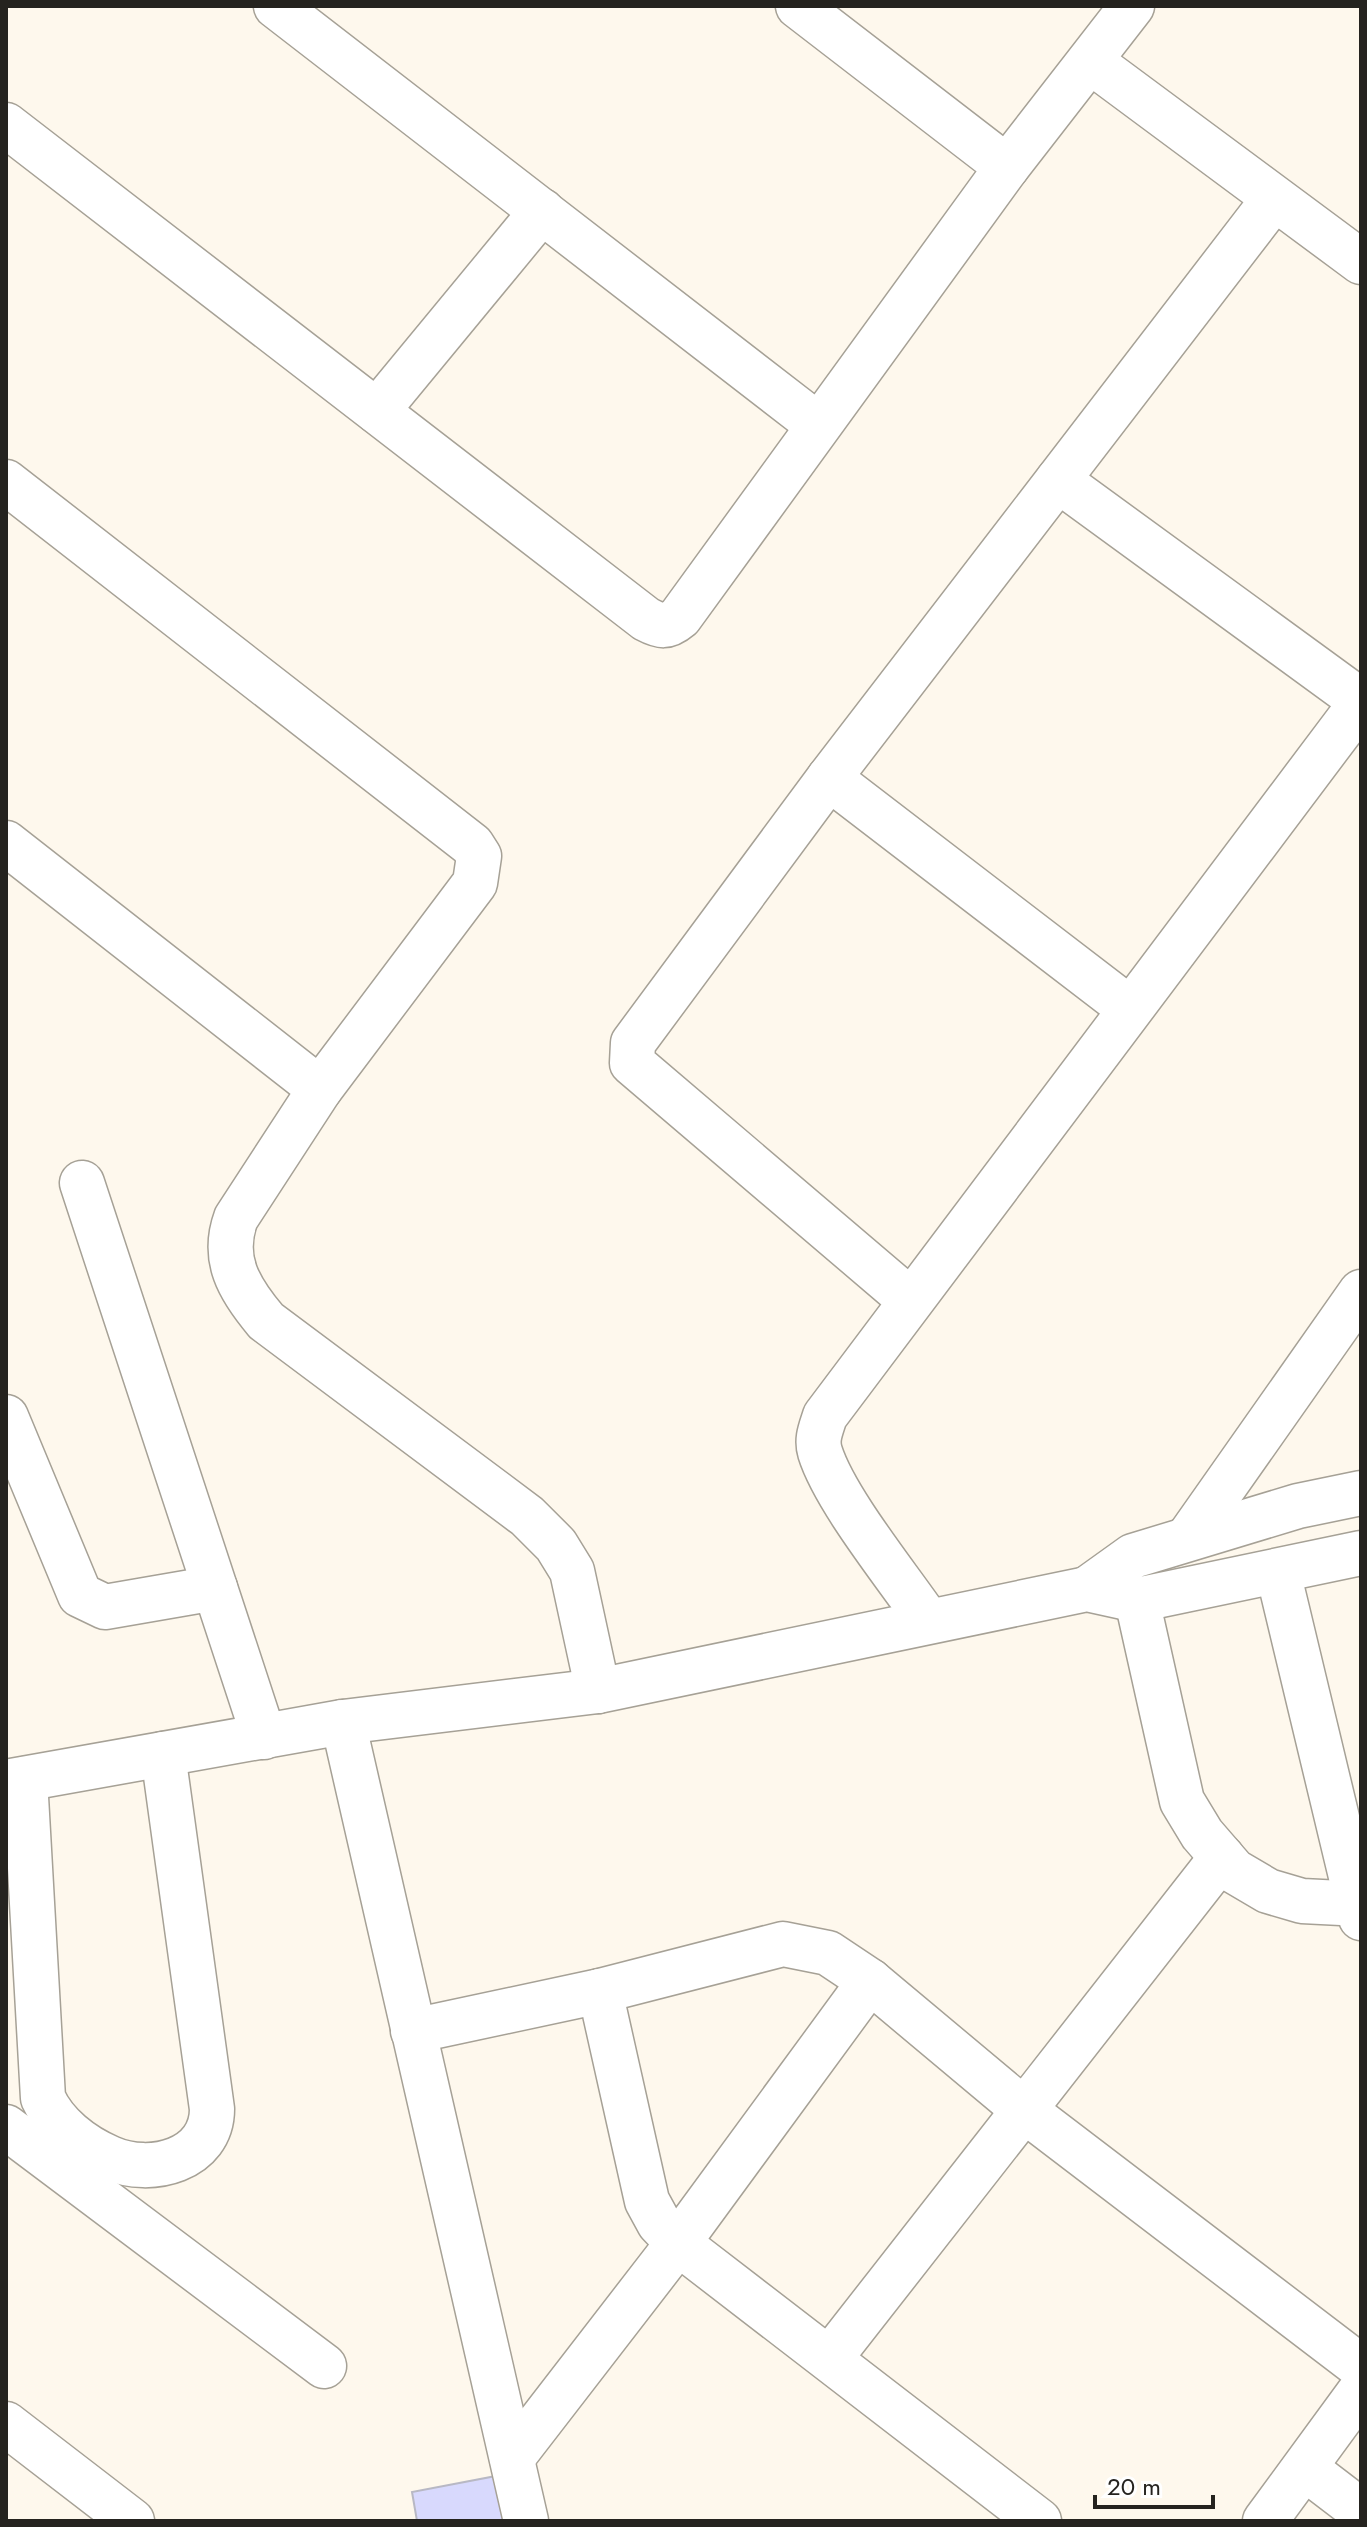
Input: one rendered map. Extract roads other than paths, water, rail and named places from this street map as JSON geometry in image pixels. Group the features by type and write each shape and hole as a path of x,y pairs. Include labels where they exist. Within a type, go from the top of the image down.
{"street":[{"path":"276,6 818,425"},
{"path":"798,6 1007,167"},
{"path":"6,125 660,626 669,626 680,617 1007,167 1132,6"},
{"path":"1090,61 1273,200 1361,262"},
{"path":"910,1300 632,1063 630,1054 642,1028 829,778 1273,200"},
{"path":"377,411 542,211"},
{"path":"928,1621 840,1492 820,1452 818,1437 825,1416 1361,702 1058,480"},
{"path":"6,482 472,845 479,856 475,883 320,1089 236,1218 229,1237 230,1257 241,1291 266,1321 527,1516 556,1545 572,1571 598,1691"},
{"path":"829,778 1130,1009"},
{"path":"6,843 320,1089"},
{"path":"82,1183 264,1737"},
{"path":"1188,1538 1361,1292"},
{"path":"6,1417 80,1595 105,1607 215,1588"},
{"path":"1087,1589 1133,1556 1298,1506 1361,1493"},
{"path":"163,1754 212,2127 204,2143 182,2160 140,2164 112,2159 58,2123 43,2098 16,1780 343,1722 598,1691 1087,1589 1137,1600 1361,1553"},
{"path":"1137,1600 1182,1801 1202,1834 1234,1871 1268,1891 1302,1901 1359,1909 1278,1572"},
{"path":"343,1722 526,2521"},
{"path":"830,2358 1222,1857"},
{"path":"413,2031 600,1991 783,1944 828,1953 870,1981 1024,2110 1361,2367"},
{"path":"512,2458 678,2243 870,1981"},
{"path":"600,1991 647,2201 659,2223 678,2243 1039,2521"},
{"path":"6,2127 324,2366"},
{"path":"1265,2521 1361,2390"},
{"path":"6,2424 132,2521"},
{"path":"1306,2469 1361,2511"}]}
